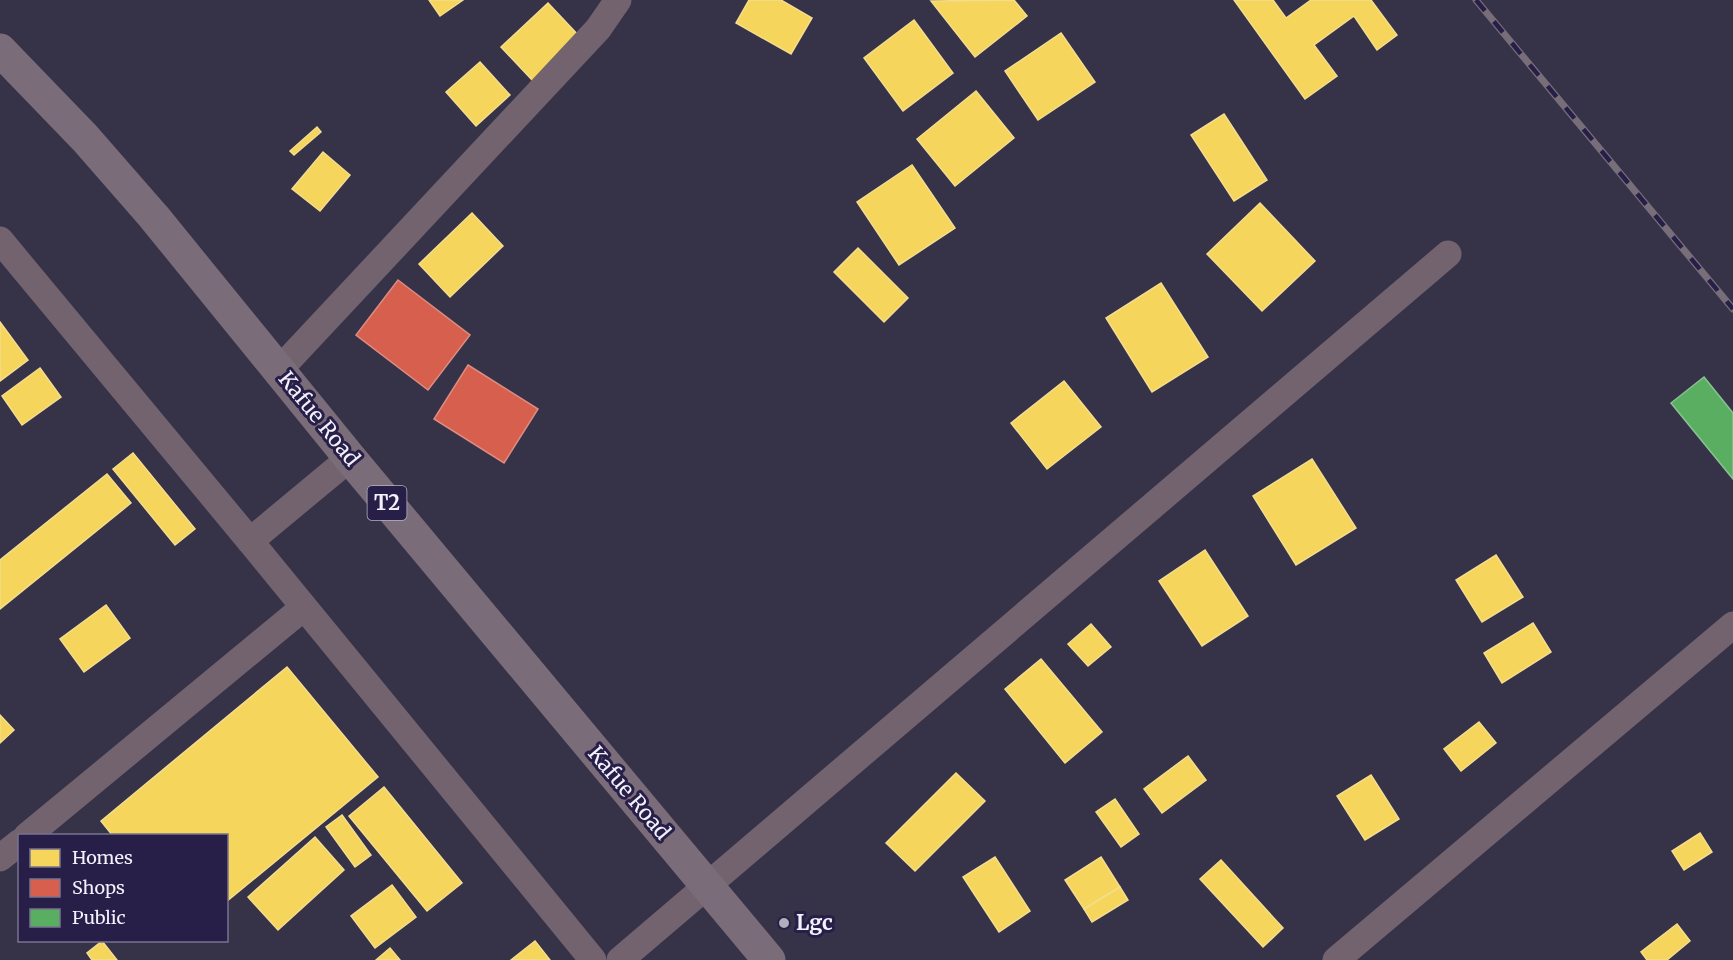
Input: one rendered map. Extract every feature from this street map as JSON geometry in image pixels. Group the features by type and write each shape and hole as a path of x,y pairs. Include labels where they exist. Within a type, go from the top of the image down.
{"highway":[{"name":"Kafue Road","path":"0,50 93,147 769,960"}],"street":[{"path":"279,370 598,29 618,0"},
{"path":"0,240 593,960"},
{"path":"620,960 1448,254"},
{"path":"250,541 350,458"},
{"path":"29,834 303,609"},
{"path":"1336,960 1733,625"},
{"path":"0,858 18,844"}],"building: Homes":[{"path":"429,0 463,0 440,16"},
{"path":"749,0 781,0 812,18 791,54 736,23"},
{"path":"1014,0 1027,16 975,57 931,1"},
{"path":"1234,0 1273,0 1286,18 1311,0 1371,0 1397,35 1377,50 1354,16 1314,45 1337,76 1305,99"},
{"path":"548,3 580,37 533,81 501,47"},
{"path":"914,20 953,73 903,111 864,58"},
{"path":"1061,33 1095,82 1038,120 1005,71"},
{"path":"480,62 510,95 476,126 446,92"},
{"path":"976,91 1014,138 955,186 917,139"},
{"path":"1224,114 1267,180 1234,201 1191,135"},
{"path":"317,127 321,132 294,155 290,151"},
{"path":"323,152 350,175 320,211 292,189"},
{"path":"912,165 955,228 899,265 857,202"},
{"path":"1260,203 1315,261 1262,311 1207,254"},
{"path":"472,213 503,246 450,297 419,264"},
{"path":"858,248 908,298 884,322 834,272"},
{"path":"1161,283 1208,357 1152,392 1106,318"},
{"path":"0,322 28,360 0,381"},
{"path":"40,368 61,397 22,425 2,396"},
{"path":"1064,381 1101,427 1047,469 1011,423"},
{"path":"133,453 195,529 175,545 113,469"},
{"path":"1312,459 1356,528 1296,565 1253,496"},
{"path":"107,474 131,503 0,609 0,560"},
{"path":"1205,550 1248,616 1202,646 1159,581"},
{"path":"1496,555 1523,597 1482,622 1456,580"},
{"path":"106,605 130,638 84,672 60,639"},
{"path":"1533,623 1551,652 1502,683 1484,653"},
{"path":"1091,624 1111,647 1088,666 1068,644"},
{"path":"1041,659 1102,732 1065,763 1005,689"},
{"path":"287,667 378,777 228,900 228,834 111,834 101,821"},
{"path":"0,715 14,730 0,743"},
{"path":"1479,722 1496,743 1461,771 1444,749"},
{"path":"1188,756 1206,780 1162,813 1144,789"},
{"path":"956,773 985,801 915,871 886,843"},
{"path":"1371,775 1399,819 1365,840 1337,796"},
{"path":"384,787 462,883 427,911 349,816"},
{"path":"1115,799 1139,834 1121,847 1096,812"},
{"path":"342,815 371,855 355,867 326,827"},
{"path":"1700,833 1712,852 1684,870 1672,851"},
{"path":"315,837 344,870 278,930 248,897"},
{"path":"995,857 1030,911 999,932 963,877"},
{"path":"1101,857 1120,887 1084,909 1065,880"},
{"path":"1221,860 1283,928 1263,947 1200,879"},
{"path":"392,885 416,917 375,948 351,916"},
{"path":"1120,887 1128,900 1092,922 1084,909"},
{"path":"1677,924 1690,941 1667,960 1647,960 1641,952"},
{"path":"535,941 550,960 511,960"},
{"path":"103,942 117,960 92,960 87,953"},
{"path":"390,948 400,960 376,960"}],"building: Shops":[{"path":"398,280 470,335 428,390 356,335"},
{"path":"468,365 538,409 504,463 434,419"}],"building: Public":[{"path":"1704,377 1733,413 1733,479 1671,403"}],"railway":[{"path":"1476,0 1733,309"}],"place":[{"name":"Lgc","path":"784,923"}]}
